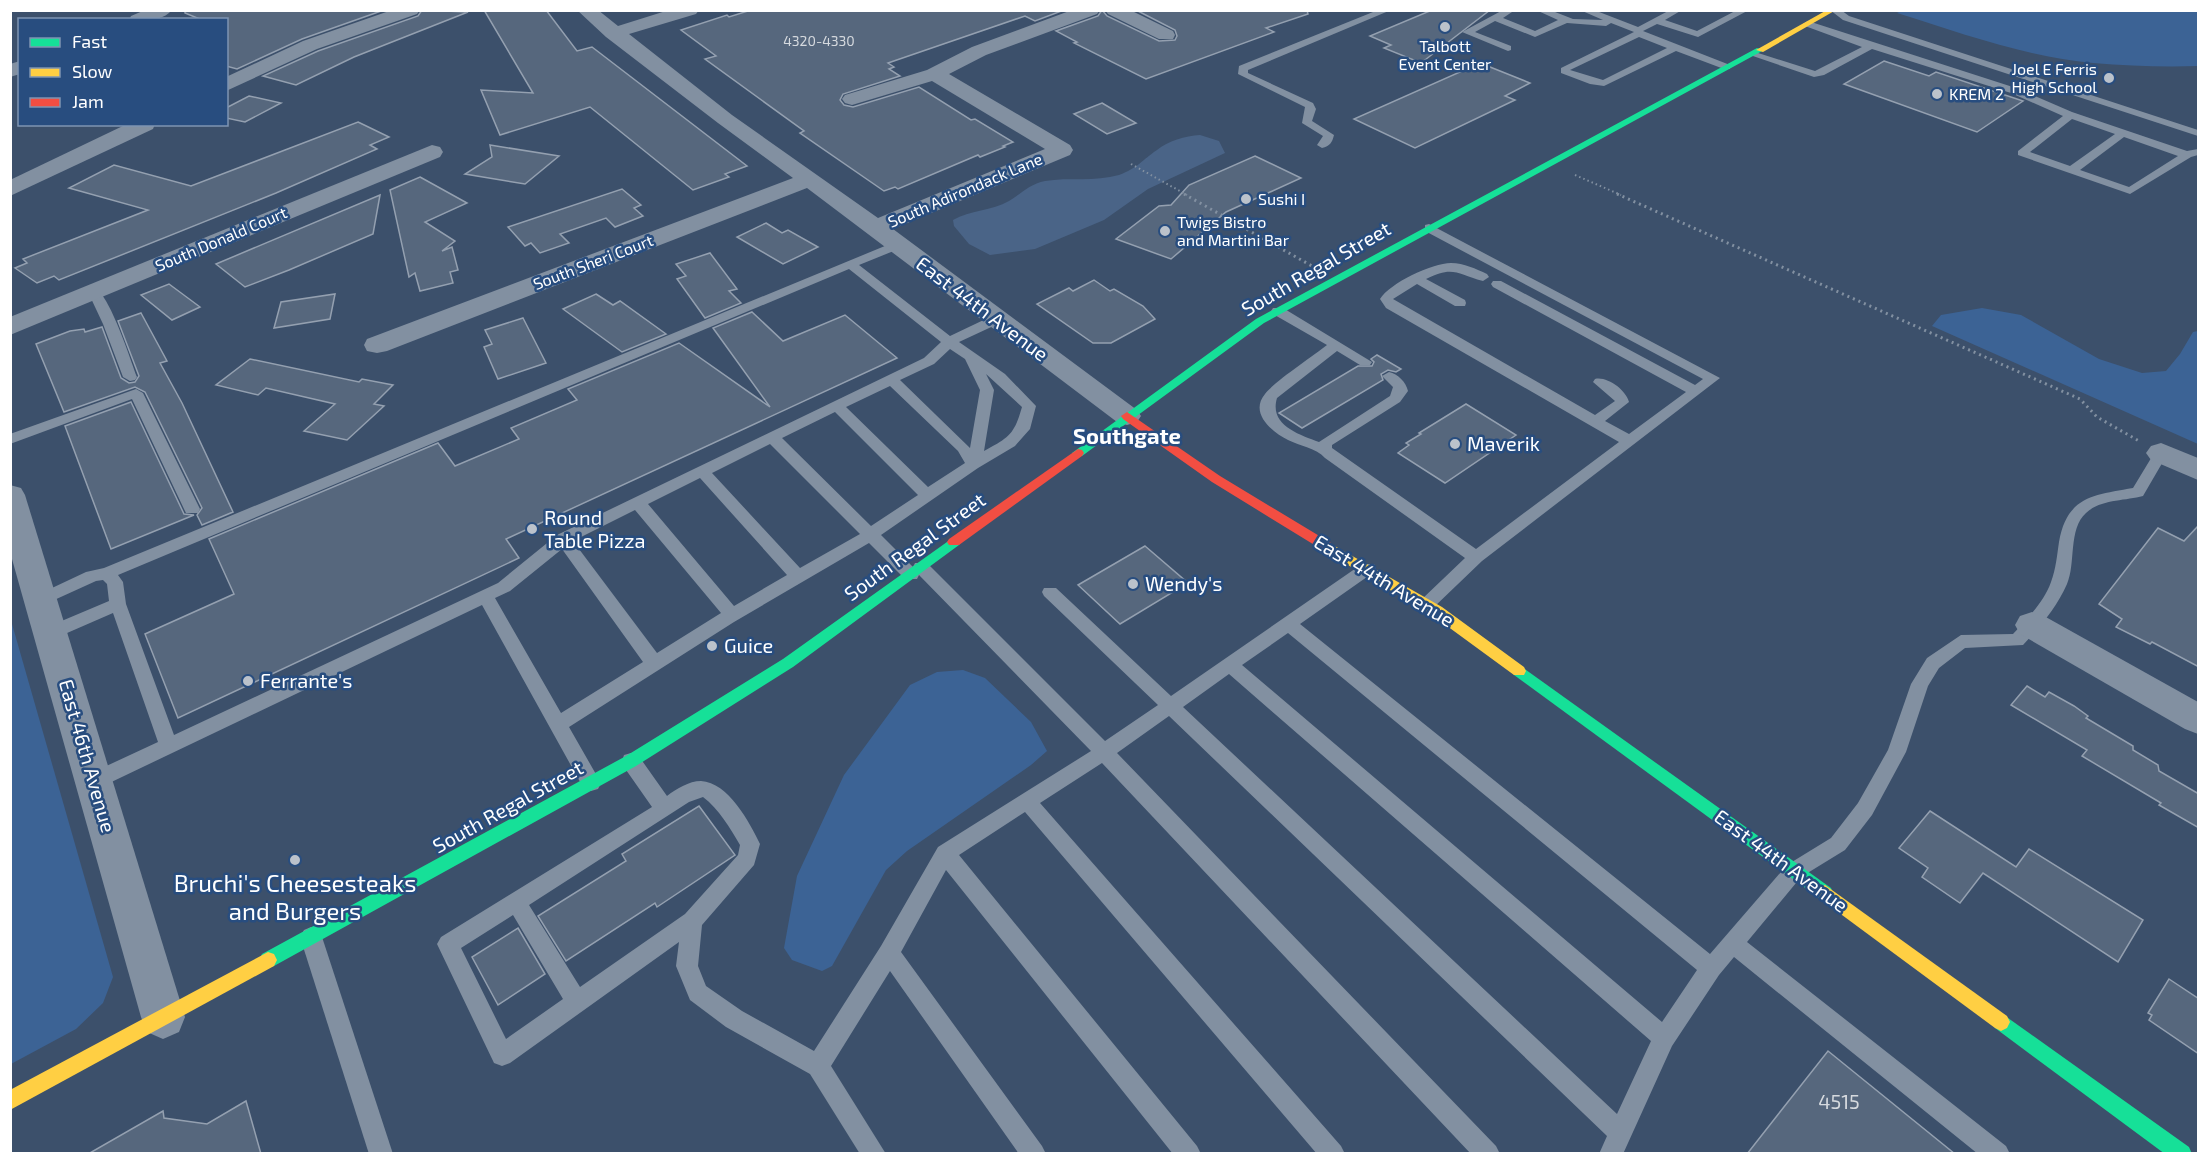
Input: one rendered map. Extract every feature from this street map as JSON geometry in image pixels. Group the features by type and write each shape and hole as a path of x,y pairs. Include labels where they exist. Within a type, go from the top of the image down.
{"main road":[{"name":"South Regal Street","path":"10,1101 631,761 788,663 1222,347 1278,311 1834,10"},
{"name":"East 44th Avenue","path":"1127,416 1187,460 1242,496 1427,604 2182,1154"}],"street":[{"path":"143,18 163,10"},
{"path":"228,84 310,45 411,10"},
{"name":"East 44th Avenue","path":"586,10 726,119 1127,416"},
{"path":"613,33 690,10"},
{"path":"852,99 934,74 1060,15 1091,10"},
{"path":"1114,10 1166,35"},
{"name":"South Adirondack Lane","path":"874,228 1062,150 934,74"},
{"path":"10,189 141,126"},
{"name":"South Donald Court","path":"10,327 432,152"},
{"name":"South Sheri Court","path":"377,345 810,179"},
{"path":"2161,453 2199,470"},
{"name":"East 46th Avenue","path":"10,495 163,1017"},
{"path":"2032,625 2199,719"}],"lane":[{"path":"1322,145 1327,142 1329,135 1307,123 1306,119 1311,109 1309,105 1243,74 1243,68 1387,10"},
{"path":"1508,48 1467,32 1511,10"},
{"path":"1540,10 1572,22 1617,23"},
{"path":"1584,10 1726,67"},
{"path":"1675,48 1604,83 1594,82 1565,71 1566,68 1678,10"},
{"path":"1658,21 1698,34 1746,10"},
{"path":"1834,10 1846,18 2199,132"},
{"path":"1496,18 1535,34 1566,20"},
{"path":"1808,24 1866,45 2015,91 2068,114 2187,155"},
{"path":"1752,54 1807,72 1821,73 1866,45"},
{"path":"2068,114 2069,116 2022,153 2130,191 2187,155 2199,152"},
{"path":"2072,171 2123,133"},
{"path":"1427,604 1476,557 1713,378 1430,228"},
{"path":"46,616 92,576 107,573 897,245"},
{"path":"558,724 732,615 870,535 973,464 1010,443 1023,429 1029,406 1000,377 950,342 850,264"},
{"path":"1483,277 1455,265 1440,267 1390,293 1386,299 1391,305 1629,441"},
{"path":"1417,279 1460,303"},
{"path":"1497,284 1695,391"},
{"path":"94,292 110,324 130,377"},
{"path":"1278,311 1365,362"},
{"path":"94,781 504,587 537,562 563,538 929,361 950,342 997,320"},
{"path":"1336,345 1270,396 1266,404 1266,412 1272,423 1283,432 1325,449 1330,455 1476,557"},
{"path":"970,357 987,390 980,440 973,464"},
{"path":"1325,449 1325,443 1395,399 1401,391 1400,386 1389,376"},
{"path":"891,379 963,448 973,464"},
{"path":"1595,422 1622,402 1621,397 1600,382"},
{"path":"10,439 136,393 192,509"},
{"path":"837,406 927,495"},
{"path":"772,437 870,535 916,571 1104,752 1488,1154"},
{"path":"1611,1154 1664,1038 1711,968 1794,871 1838,844 1865,810 1898,752 1920,684 1933,663 1961,642 2017,640 2032,625 2059,583 2067,554 2069,527 2075,514 2087,504 2138,492 2161,453"},
{"path":"702,471 798,576"},
{"path":"638,503 732,615"},
{"path":"563,538 654,663"},
{"path":"818,1066 889,953 945,853 1104,752 1368,568"},
{"path":"107,573 115,582 118,604 168,746"},
{"path":"1050,592 1621,1133"},
{"path":"485,596 591,783"},
{"path":"46,616 118,604"},
{"path":"1289,624 1711,968"},
{"path":"1231,665 1664,1038"},
{"path":"631,761 665,809"},
{"path":"702,789 715,793 750,844 747,859 692,921 502,1055 448,944 516,902 665,809 681,796 702,789"},
{"path":"1027,801 1333,1154"},
{"path":"945,853 1189,1154"},
{"path":"516,902 577,1003"},
{"path":"692,921 687,966 698,993 734,1019 818,1066 874,1154"},
{"path":"311,937 381,1154"},
{"path":"1732,943 1998,1154"},
{"path":"889,953 1034,1154"}],"path":[{"path":"1131,164 1337,279"},
{"path":"1566,171 2080,399 2097,417 2161,453"}],"shaded area":[{"path":"1901,11 2198,11 2198,66 2146,66 2068,60 1994,43 1897,13"},
{"path":"1200,135 1219,141 1225,153 1148,189 1104,220 1035,249 990,255 969,244 954,226 953,220 1009,201 1040,182 1119,175 1135,167 1166,144"},
{"path":"1982,308 2021,315 2099,359 2142,373 2166,371 2180,354 2193,332 2198,331 2198,444 1932,326 1941,315"},
{"path":"10,617 113,977 103,1003 76,1029 11,1064"},
{"path":"963,670 985,678 1031,722 1047,751 1031,765 907,851 886,870 832,966 822,971 792,960 784,948 797,876 844,775 910,685 937,672"}],"building":[{"path":"185,10 384,10 302,39 237,69 228,67 228,18 197,18 185,13"},
{"path":"422,10 468,12 354,57 296,85 263,76 318,51 418,16"},
{"path":"484,10 546,10 577,51 592,47 747,166 725,174 729,177 693,190 590,107 500,135 481,90 533,93"},
{"path":"751,10 1064,10 1035,21 1025,16 888,63 894,67 889,69 900,76 843,94 840,100 844,105 853,107 919,87 971,120 975,119 1013,142 898,189 895,187 884,191 800,133 804,131 705,59 716,56 681,30"},
{"path":"1102,10 1107,16 1159,41 1175,40 1177,36 1175,30 1136,10 1307,10 1308,14 1266,28 1274,32 1146,79 1074,43 1077,42 1056,31 1098,16"},
{"path":"1432,10 1490,10 1421,63 1384,48 1391,45 1370,36"},
{"name":"KREM 2","path":"1884,61 1929,76 1936,72 2023,101 1977,132 1844,84"},
{"path":"1480,63 1530,83 1505,96 1515,100 1415,148 1354,119"},
{"path":"249,96 281,103 245,122 228,118 228,107"},
{"path":"1102,103 1136,123 1107,134 1074,114"},
{"path":"358,122 389,137 370,145 377,149 276,193 59,280 54,276 37,283 15,268 27,263 23,259 148,210 69,188 114,165 191,186"},
{"path":"490,145 559,156 525,184 465,174 492,157"},
{"path":"1255,156 1301,178 1226,212 1171,259 1116,239 1159,206 1171,205 1189,185"},
{"path":"420,177 467,203 425,222 455,241 442,251 452,247 458,270 450,272 453,283 420,291 415,273 409,277 390,190"},
{"path":"622,189 641,205 634,208 643,216 615,227 606,218 560,234 569,243 540,253 531,243 525,246 508,227"},
{"path":"380,195 373,234 289,270 245,287 216,264"},
{"path":"766,223 782,233 788,230 818,247 783,264 737,237"},
{"path":"710,253 737,289 729,291 741,303 705,318 677,279 686,276 676,264"},
{"path":"1094,280 1110,291 1114,289 1143,306 1155,319 1111,343 1093,343 1037,304 1069,288 1073,291"},
{"path":"169,284 200,307 172,320 141,295"},
{"path":"335,294 330,319 274,328 281,302"},
{"path":"596,294 613,305 620,301 666,334 622,352 563,309"},
{"path":"752,312 783,341 845,315 897,358 506,539 519,558 178,718 145,634 234,594 209,539 438,443 455,466 519,439 511,428 577,400 568,389 679,343 770,407 713,328"},
{"path":"141,313 167,361 160,363 182,403 233,512 202,525 197,515 202,508 145,392 135,387 64,412 36,344 70,331 84,329 85,332 102,327 121,378 129,383 135,382 139,376 118,321"},
{"path":"523,318 546,363 498,379 484,347 492,344 485,330"},
{"path":"1377,355 1401,369 1396,372 1388,370 1381,374 1383,380 1302,428 1279,413 1358,366 1372,366 1374,362 1371,359"},
{"path":"250,359 359,382 362,379 393,385 374,404 384,406 347,440 304,431 335,404 266,388 258,395 216,385"},
{"path":"131,402 184,514 194,515 111,549 65,426"},
{"name":"Maverik","path":"1466,404 1516,435 1445,483 1398,453 1409,445 1406,443 1421,434 1419,433"},
{"path":"2199,525 2199,667 2152,642 2150,644 2116,627 2122,619 2099,604 2158,528 2184,541"},
{"name":"Wendy's","path":"1145,546 1188,583 1120,624 1078,585"},
{"path":"2027,686 2045,697 2049,692 2074,706 2088,716 2086,718 2133,746 2133,750 2158,765 2159,771 2199,794 2199,828 2082,756 2087,750 2011,705"},
{"path":"699,806 735,855 657,907 655,903 566,961 538,916 626,861 622,854"},
{"path":"1930,811 2016,867 2029,849 2143,920 2118,962 1983,873 1960,903 1922,877 1928,868 1899,848"},
{"path":"518,928 545,974 498,1005 472,957"},
{"path":"2169,979 2199,999 2199,1054 2149,1020 2152,1015 2148,1013"},
{"path":"1828,1051 1955,1154 1747,1154"},
{"path":"246,1101 261,1154 88,1154 163,1111 164,1118 207,1124"}],"traffic: fast":[{"path":"1078,453 1260,321 1760,50"},
{"path":"268,960 631,761 788,663 954,542"},
{"path":"1519,671 1825,893"},
{"path":"2001,1022 2182,1154"}],"traffic: slow":[{"path":"1760,50 1833,10"},
{"path":"1326,546 1437,611 1519,671"},
{"path":"1825,893 2001,1022"},
{"path":"10,1101 268,960"}],"traffic: jam":[{"path":"1127,416 1216,479 1326,546"},
{"path":"954,542 1078,453"}],"place":[{"name":"Talbott Event Center","path":"1445,27"},
{"name":"Joel E Ferris High School","path":"2109,78"},
{"name":"KREM 2","path":"1937,94"},
{"name":"Sushi I","path":"1246,199"},
{"name":"Twigs Bistro and Martini Bar","path":"1165,231"},
{"name":"Maverik","path":"1455,444"},
{"name":"Round Table Pizza","path":"532,529"},
{"name":"Wendy's","path":"1133,584"},
{"name":"Guice","path":"712,646"},
{"name":"Ferrante's","path":"248,681"},
{"name":"Bruchi's Cheesesteaks and Burgers","path":"295,860"}],"district":[{"name":"Southgate","path":"1127,436"}]}
